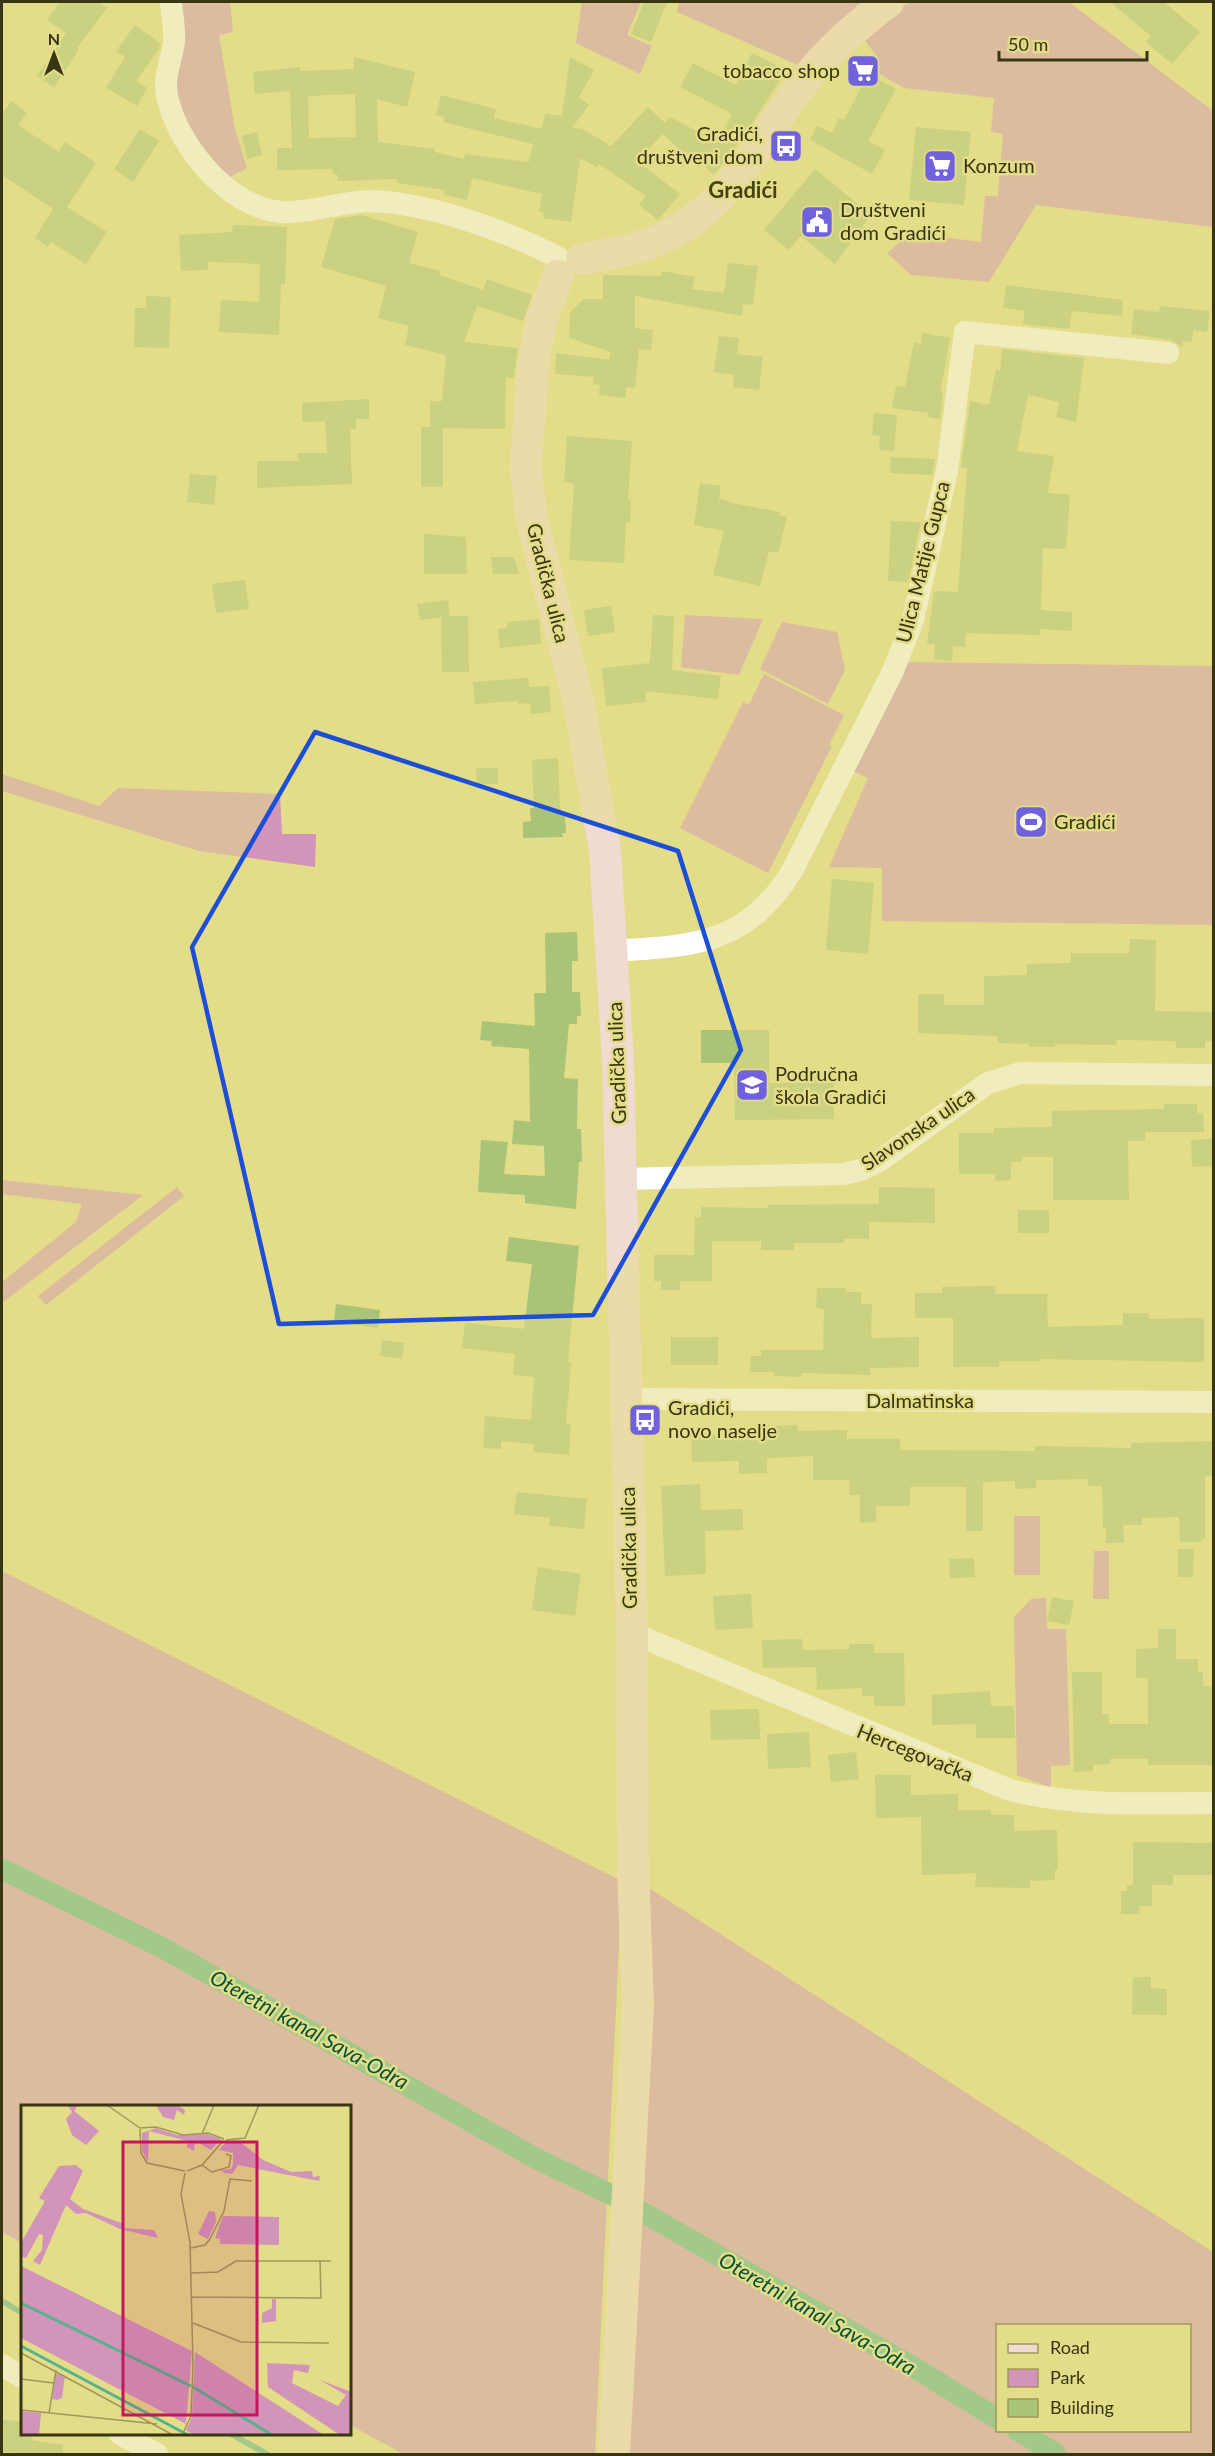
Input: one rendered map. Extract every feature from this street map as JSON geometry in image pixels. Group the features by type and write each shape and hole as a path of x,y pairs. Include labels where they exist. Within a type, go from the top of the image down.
{"street":[{"path":"171,2 173,44 165,84 170,110 186,141 210,172 235,197 263,210 289,213 356,201 384,201 406,205 499,231 566,264 652,243 682,228 712,205 733,183 819,63 861,23 888,2"},
{"name":"Gradička ulica","path":"566,264 541,321 533,364 526,438 527,484 539,552 579,704 597,802 605,850 612,951 621,1179 632,1633 633,1862 638,2005 614,2454"},
{"name":"Ulica Matije Gupca","path":"612,951 696,944 731,931 761,911 778,893 792,871 893,671 913,620 947,471 965,332 1168,353"},
{"name":"Slavonska ulica","path":"621,1179 813,1176 861,1170 879,1161 988,1083 1020,1073 1214,1075"},
{"name":"Dalmatinska","path":"626,1399 1214,1402"},
{"name":"Hercegovačka","path":"632,1633 1010,1790 1038,1797 1091,1804 1214,1803"},
{"path":"2,2365 21,2376"},
{"path":"124,2435 157,2454"}],"highlighted area":[{"path":"315,732 678,851 741,1050 593,1315 279,1324 192,947"}],"green space":[{"path":"182,2 230,2 233,32 219,35 235,129 247,168 228,178 195,136 184,119 176,99 175,72"},
{"path":"582,2 641,2 627,35 652,46 640,74 576,43"},
{"path":"679,2 869,2 800,66 677,12"},
{"path":"912,2 1069,2 1213,111 1213,227 1036,205 989,282 911,275 887,253 911,233 981,242 985,196 998,196 1003,134 991,132 994,98 904,88 871,69 878,58 863,38 899,8"},
{"path":"685,615 763,619 739,675 681,667"},
{"path":"782,622 837,632 845,670 828,704 760,669"},
{"name":"Gradići","path":"905,662 1213,666 1213,925 882,921 882,868 829,867 868,778 853,771"},
{"path":"764,674 844,715 829,745 832,746 768,873 680,828 743,702 749,705"},
{"path":"2,774 99,806 118,788 280,794 282,834 316,834 315,867 199,851 2,791"},
{"path":"2,1180 143,1195 2,1303 2,1282 76,1222 82,1204 2,1194"},
{"path":"177,1187 184,1196 46,1305 38,1296"},
{"path":"1014,1516 1040,1516 1040,1575 1014,1575"},
{"path":"1094,1551 1109,1551 1109,1599 1093,1599"},
{"path":"2,1571 622,1881 595,2454 403,2454 351,2426 351,2105 21,2105 21,2242 2,2232"},
{"path":"1046,1598 1047,1629 1066,1629 1070,1765 1051,1766 1051,1788 1017,1775 1014,1617 1031,1599"},
{"path":"649,1888 1213,2252 1213,2454 626,2454"}],"building":[{"path":"60,2 98,2 107,8 77,48 79,49 54,88 37,76 66,33 47,20"},
{"path":"644,2 667,2 651,42 631,34"},
{"path":"1110,2 1164,2 1200,32 1172,64 1146,42 1151,36"},
{"path":"135,25 160,43 159,49 136,81 147,88 137,106 106,88 125,57 116,51"},
{"path":"752,53 786,70 747,132 714,175 702,164 699,168 663,134 637,161 680,194 658,220 639,205 646,196 599,164 597,167 580,158 571,222 543,218 544,213 539,212 542,194 472,178 467,200 444,195 445,190 396,183 397,179 338,181 337,174 333,174 333,169 277,170 277,148 292,148 290,91 255,94 253,72 300,67 300,71 354,69 354,57 415,72 407,107 377,99 378,142 435,149 435,152 464,159 465,154 529,162 533,144 443,122 444,117 436,115 441,95 496,109 494,118 542,129 545,113 562,116 570,57 594,70 579,97 589,105 572,128 582,129 611,146 648,107 665,123 670,117 717,142 732,114 680,87 693,63 736,85","holes":["355,94 356,137 309,138 308,96"]},
{"path":"868,74 896,89 868,141 885,150 872,174 810,140 817,126 832,133 839,118 844,120"},
{"path":"12,101 27,113 18,125 59,152 65,142 96,163 67,207 107,232 86,264 51,242 48,247 35,238 53,209 2,175 2,114"},
{"name":"Konzum","path":"916,127 971,132 964,205 909,200"},
{"path":"140,129 159,141 133,182 114,169"},
{"path":"257,132 262,155 247,159 242,136"},
{"name":"Društveni dom Gradići","path":"815,169 871,215 835,264 801,236 789,250 764,230"},
{"path":"361,215 418,232 409,263 441,271 440,275 483,290 487,279 532,295 523,321 477,306 464,342 518,348 514,378 506,377 505,429 443,428 443,487 421,487 421,427 430,427 430,401 442,401 446,355 405,345 409,326 378,318 386,286 321,267 335,219"},
{"path":"233,225 287,227 285,284 281,284 279,335 219,332 221,300 259,302 260,264 208,262 208,270 181,271 179,235 232,232"},
{"path":"728,263 758,266 753,305 743,304 742,316 635,296 635,328 653,330 651,350 639,349 635,388 626,387 626,398 599,395 600,385 593,384 594,377 555,374 556,353 609,360 611,352 569,338 570,312 584,299 603,299 603,275 661,276 662,271 695,277 692,289 724,293"},
{"path":"1006,285 1123,300 1122,316 1072,311 1069,329 1023,324 1025,311 1003,308"},
{"path":"146,296 171,297 169,348 134,347 135,308 146,308"},
{"path":"1160,306 1210,311 1207,332 1193,330 1192,342 1183,341 1183,347 1170,340 1131,334 1134,309 1159,312"},
{"path":"922,333 950,338 940,393 943,393 940,419 928,417 929,413 892,408 896,386 905,387 914,342 921,344"},
{"path":"719,336 739,338 737,354 763,357 759,390 733,387 734,375 714,372"},
{"path":"1002,349 1084,358 1076,422 1056,417 1059,402 1028,395 1017,451 1054,456 1048,493 1070,495 1066,549 1043,548 1041,610 1072,612 1072,631 1040,629 1040,635 966,633 965,647 953,646 952,661 934,659 935,644 927,644 934,591 958,592 967,468 961,468 970,401 989,405 996,370 1000,371"},
{"path":"369,399 369,419 356,419 356,429 350,429 352,484 257,488 257,461 299,461 298,453 327,453 325,421 302,422 302,403"},
{"path":"874,413 897,415 894,451 879,450 880,436 872,435"},
{"path":"567,436 632,441 628,499 631,499 630,522 626,522 624,563 569,560 574,483 564,482"},
{"path":"891,457 935,459 932,475 890,473"},
{"path":"190,474 217,476 214,505 187,502"},
{"path":"700,483 721,486 719,499 780,512 779,515 787,517 778,553 769,551 760,586 713,575 724,531 694,525"},
{"path":"891,521 921,522 908,582 888,581"},
{"path":"424,534 466,537 467,574 424,574"},
{"path":"491,557 514,557 519,574 493,574"},
{"path":"245,580 249,609 216,613 212,584"},
{"path":"448,600 450,616 468,616 469,672 442,672 441,617 420,620 417,604"},
{"path":"611,606 615,632 588,636 584,610"},
{"path":"653,615 674,616 672,670 721,676 718,699 645,691 646,702 606,706 602,668 650,663"},
{"path":"539,619 541,644 500,648 498,629 507,628 507,622"},
{"path":"528,678 529,687 549,686 551,712 531,714 530,703 518,704 517,701 475,704 473,682"},
{"path":"558,758 560,807 562,816 565,816 566,833 562,833 563,837 523,838 523,822 531,821 530,808 534,808 532,760"},
{"path":"476,768 498,768 498,784 477,784"},
{"path":"832,879 874,883 868,954 826,950"},
{"path":"577,932 578,961 572,961 572,992 580,992 581,1016 577,1016 577,1024 569,1024 564,1078 578,1079 577,1129 581,1129 582,1162 579,1162 576,1209 525,1203 525,1195 478,1192 481,1140 508,1142 504,1174 545,1176 544,1146 512,1144 514,1120 530,1122 529,1049 491,1046 492,1041 480,1040 482,1021 535,1026 534,993 546,993 545,933"},
{"path":"1130,939 1156,940 1155,1011 1214,1012 1214,1041 1205,1041 1205,1048 1176,1048 1176,1041 1117,1040 1116,1045 1055,1044 1055,1047 1029,1047 1029,1044 999,1043 996,1036 918,1033 918,994 944,994 944,1005 984,1005 984,976 1027,975 1027,964 1071,963 1071,953 1129,953"},
{"path":"701,1030 769,1030 769,1083 803,1083 803,1070 823,1070 823,1083 834,1083 834,1119 735,1120 734,1063 701,1063"},
{"path":"1164,1104 1197,1104 1197,1113 1203,1113 1204,1132 1145,1132 1145,1141 1128,1141 1129,1200 1053,1200 1053,1157 1022,1157 1022,1162 1011,1162 1011,1180 995,1181 995,1174 959,1174 959,1133 994,1133 994,1128 1052,1127 1052,1111 1164,1109"},
{"path":"1212,1139 1213,1166 1192,1167 1191,1140"},
{"path":"879,1187 935,1188 935,1223 869,1222 869,1239 844,1239 844,1243 794,1243 794,1250 761,1250 761,1241 712,1241 712,1281 680,1281 680,1290 661,1290 661,1281 654,1281 654,1255 694,1255 695,1217 701,1217 701,1207 768,1208 768,1205 879,1204"},
{"path":"1018,1210 1049,1210 1049,1233 1018,1233"},
{"path":"509,1237 579,1246 568,1362 571,1363 566,1424 571,1424 569,1455 533,1452 534,1444 501,1441 501,1449 483,1448 485,1416 531,1420 534,1377 513,1375 515,1354 462,1348 465,1323 524,1329 532,1264 506,1261"},
{"path":"995,1286 995,1294 1047,1294 1048,1327 1123,1325 1123,1313 1149,1313 1149,1319 1204,1318 1204,1362 1040,1359 1040,1361 999,1361 999,1367 953,1367 953,1318 915,1318 915,1293 942,1293 942,1287"},
{"path":"817,1288 846,1288 846,1292 861,1292 861,1304 872,1304 871,1338 919,1337 919,1367 870,1368 870,1375 802,1373 802,1377 774,1376 774,1372 750,1372 751,1356 761,1356 761,1350 823,1350 824,1310 816,1307"},
{"path":"336,1304 380,1310 378,1328 334,1322"},
{"path":"671,1337 718,1337 718,1365 671,1365"},
{"path":"382,1340 404,1343 402,1359 380,1356"},
{"path":"797,1425 798,1431 847,1430 847,1439 900,1439 900,1450 1035,1451 1035,1446 1131,1448 1131,1443 1214,1441 1214,1476 1205,1476 1205,1539 1201,1539 1201,1542 1180,1542 1179,1517 1142,1518 1142,1525 1123,1525 1124,1543 1106,1543 1106,1528 1103,1528 1102,1486 1088,1486 1088,1479 1036,1480 1036,1488 1015,1489 1015,1481 983,1482 983,1531 966,1531 966,1487 910,1487 910,1506 876,1506 876,1522 860,1523 860,1495 850,1495 849,1480 813,1480 813,1456 767,1458 767,1473 739,1474 739,1461 692,1462 691,1436 725,1435 725,1440 766,1439 766,1426"},
{"path":"700,1484 701,1510 743,1509 743,1530 705,1531 706,1574 665,1576 661,1486"},
{"path":"517,1492 587,1499 584,1529 549,1526 550,1518 514,1514"},
{"path":"1178,1549 1194,1549 1193,1577 1178,1577"},
{"path":"974,1558 975,1577 950,1578 949,1559"},
{"path":"538,1567 581,1574 575,1616 532,1610"},
{"path":"751,1594 753,1628 715,1630 713,1596"},
{"path":"1052,1597 1074,1601 1069,1625 1047,1621"},
{"path":"1158,1629 1176,1629 1176,1659 1198,1659 1198,1672 1203,1672 1203,1686 1213,1686 1214,1765 1148,1765 1148,1759 1110,1759 1110,1764 1093,1765 1093,1771 1074,1772 1072,1672 1102,1672 1102,1714 1109,1714 1109,1724 1148,1724 1148,1678 1136,1678 1136,1649 1158,1648"},
{"path":"802,1639 803,1650 849,1649 849,1644 874,1644 874,1653 904,1653 905,1706 874,1706 874,1696 862,1696 862,1688 817,1690 816,1667 763,1668 762,1640"},
{"path":"990,1691 991,1706 1014,1706 1015,1738 976,1738 976,1724 932,1725 932,1695"},
{"path":"759,1709 760,1739 711,1740 710,1710"},
{"path":"809,1732 811,1767 768,1769 767,1734"},
{"path":"856,1752 859,1779 831,1782 828,1755"},
{"path":"875,1775 911,1775 911,1795 958,1794 958,1810 991,1810 991,1815 1014,1815 1014,1831 1057,1830 1058,1870 1055,1870 1055,1880 1030,1881 1030,1888 975,1887 976,1873 922,1875 921,1817 876,1818"},
{"path":"1133,1842 1214,1843 1214,1875 1173,1875 1173,1885 1152,1885 1152,1906 1139,1906 1139,1914 1121,1914 1121,1891 1127,1891 1127,1885 1133,1885"},
{"path":"1133,1977 1151,1977 1151,1988 1167,1989 1167,2015 1132,2015"},
{"path":"2,2419 21,2422 21,2435 32,2435 31,2440 63,2445 63,2454 2,2452"}],"waterway":[{"name":"Oteretni kanal Sava-Odra","path":"2,1869 163,1948 537,2159 614,2196"},
{"name":"Oteretni kanal Sava-Odra","path":"637,2209 920,2371 996,2418"},
{"path":"2,2301 21,2312"},
{"name":"Oteretni kanal Sava-Odra","path":"1020,2432 1056,2454"},
{"path":"233,2435 267,2454"}],"place":[{"name":"tobacco shop","path":"863,71"},
{"name":"Gradići, društveni dom","path":"786,146"},
{"name":"Konzum","path":"940,166"},
{"name":"Društveni dom Gradići","path":"817,222"},
{"name":"Gradići","path":"1031,822"},
{"name":"Područna škola Gradići","path":"752,1085"},
{"name":"Gradići, novo naselje","path":"645,1420"}],"district":[{"name":"Gradići","path":"743,190"}]}
